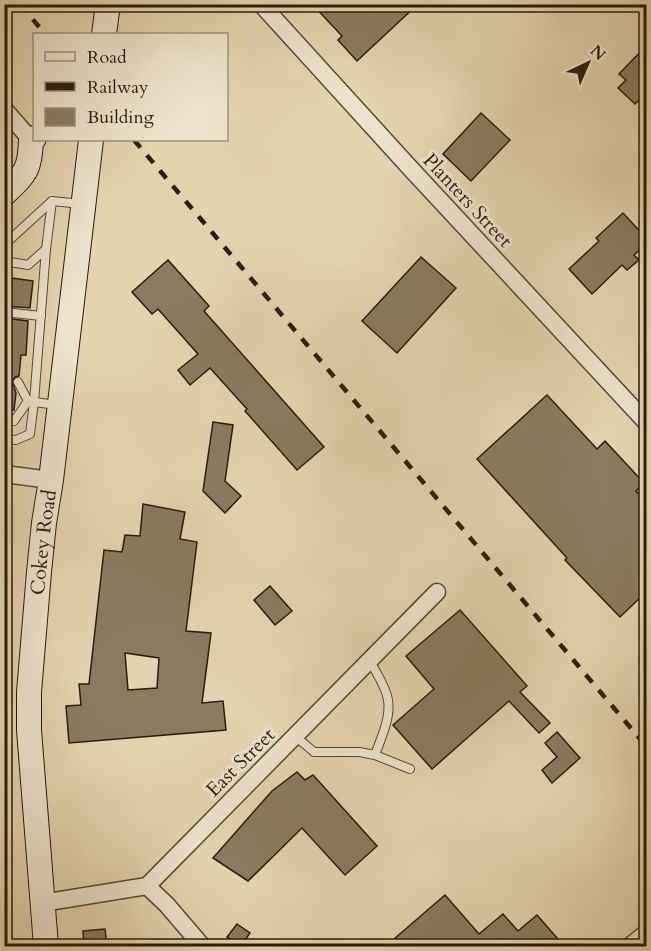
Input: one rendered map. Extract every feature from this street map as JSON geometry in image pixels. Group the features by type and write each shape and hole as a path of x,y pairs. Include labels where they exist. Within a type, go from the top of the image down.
{"street":[{"path":"104,33 108,4"},
{"name":"Planters Street","path":"261,4 646,422"},
{"path":"4,109 33,139 30,160 22,177 4,194"},
{"name":"Cokey Road","path":"46,946 29,730 29,692 34,612 92,141"},
{"path":"4,474 51,480"},
{"name":"East Street","path":"147,886 437,592"},
{"path":"42,903 147,886 202,946"},
{"path":"630,946 646,933"}],"lane":[{"path":"4,439 16,440 30,434 31,402 52,201"},
{"path":"4,245 52,201 84,204"},
{"path":"4,261 28,265 46,249"},
{"path":"4,312 41,316"},
{"path":"18,382 31,402"},
{"path":"16,400 60,406"},
{"path":"14,421 31,402"},
{"path":"370,661 388,701 386,722 375,755"},
{"path":"295,736 314,752 359,752 375,755 410,770"}],"building":[{"path":"312,4 418,4 357,61 338,40 342,36"},
{"path":"646,46 646,93 635,104 618,88 626,80 619,74"},
{"path":"481,113 510,140 471,181 443,154"},
{"path":"623,213 646,238 646,244 634,255 639,260 627,270 622,265 592,294 569,269 599,241 596,238"},
{"path":"421,257 456,288 397,353 362,321"},
{"path":"168,260 209,306 204,311 324,447 297,470 210,368 190,385 178,370 198,354 158,309 152,314 132,292"},
{"path":"4,277 33,281 30,308 4,306"},
{"path":"4,318 28,321 26,355 21,355 19,376 12,381 16,393 14,410 4,410"},
{"path":"547,395 597,449 605,441 644,483 636,491 646,502 646,592 620,617 565,560 567,558 477,459"},
{"path":"213,422 233,425 225,481 241,496 225,513 203,491"},
{"path":"143,504 185,512 180,539 197,542 186,631 211,633 202,703 223,701 226,730 69,743 66,706 81,705 79,684 89,684 104,550 122,552 125,535 140,536","holes":["125,653 159,658 157,688 128,690"]},
{"path":"270,586 292,611 275,625 254,600"},
{"path":"460,610 527,686 520,692 550,723 539,733 509,701 432,769 393,725 434,689 406,656"},
{"path":"557,732 580,758 552,783 542,770 557,757 545,743"},
{"path":"297,772 305,780 313,775 377,846 345,875 302,828 248,881 213,858 272,791"},
{"path":"445,895 479,934 503,914 518,931 537,915 564,946 386,946"},
{"path":"237,924 250,933 241,946 227,937"},
{"path":"105,929 107,946 84,946 83,931"}],"railway":[{"path":"20,4 44,33"},
{"path":"135,141 646,746"}]}
